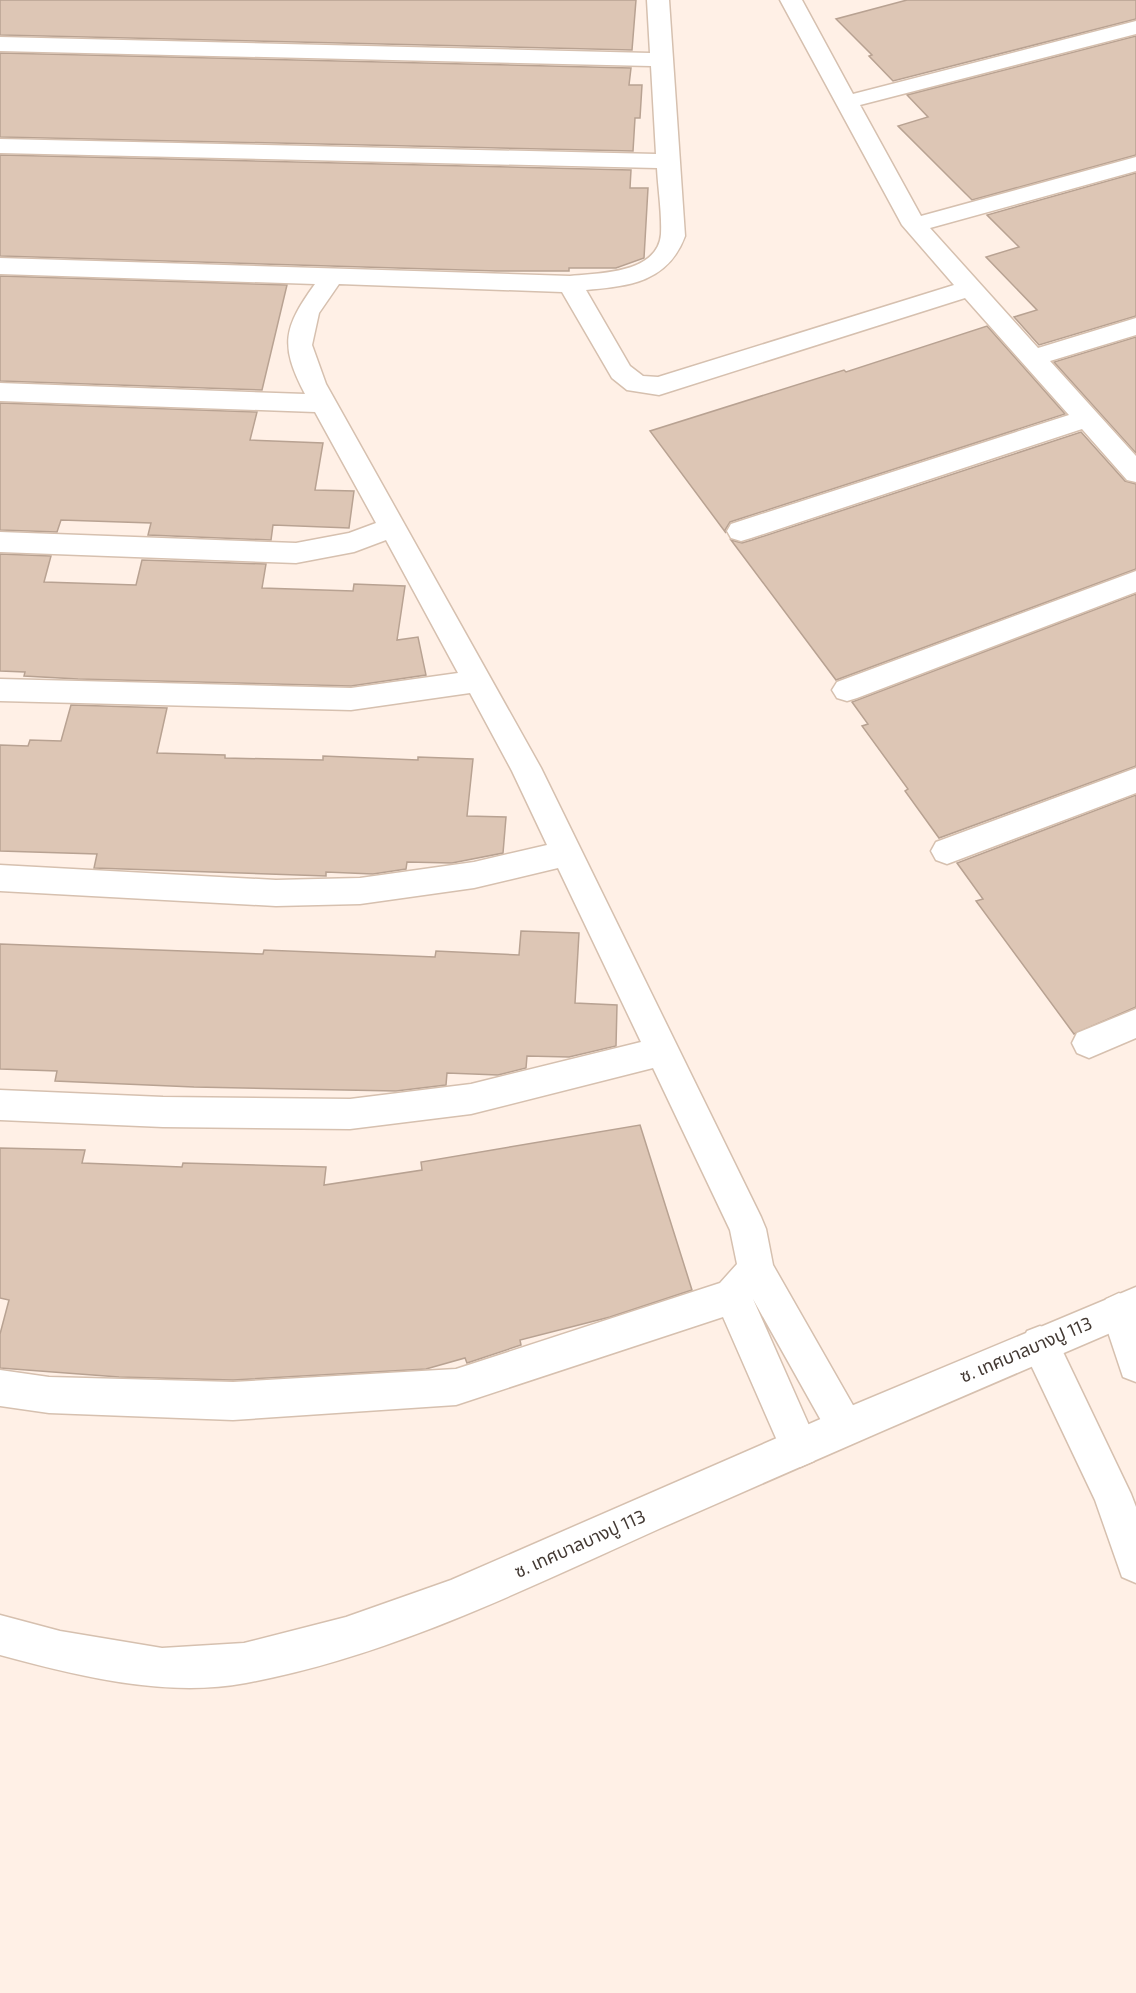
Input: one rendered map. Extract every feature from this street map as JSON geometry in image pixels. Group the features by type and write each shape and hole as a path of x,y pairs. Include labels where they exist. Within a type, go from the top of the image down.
{"street":[{"path":"0,266 570,284 609,279 648,270 666,255 673,236 658,0"},
{"path":"794,0 914,225 1136,473"},
{"path":"847,102 1136,27"},
{"path":"0,44 662,60"},
{"path":"0,146 668,161"},
{"path":"914,225 1136,164"},
{"path":"333,275 307,313 299,345 313,384 526,768 748,1229 756,1269 845,1427"},
{"path":"570,284 621,372 636,384 659,386 970,288"},
{"path":"1033,358 1136,326"},
{"path":"0,392 323,403"},
{"path":"741,531 1087,418"},
{"path":"0,542 296,553 354,542 392,527"},
{"path":"847,690 1136,580"},
{"path":"0,690 351,699 477,681"},
{"path":"947,852 1136,780"},
{"path":"0,878 276,893 360,891 474,875 567,853"},
{"path":"1089,1043 1136,1023"},
{"path":"0,1105 163,1112 350,1114 471,1099 662,1051"},
{"path":"0,1388 49,1395 233,1401 456,1387 732,1298 756,1269"},
{"path":"732,1298 800,1448"},
{"path":"1128,1308 1136,1364"},
{"name":"ซ. เทศบาลบางปู 113","path":"0,1635 60,1651 162,1668 244,1663 346,1637 455,1599 845,1427 1128,1308"},
{"path":"1040,1344 1112,1494 1136,1563"}],"building":[{"path":"0,0 636,0 632,50 0,35"},
{"path":"907,0 1136,0 1136,19 893,81 869,56 872,55 836,19"},
{"path":"1136,36 1136,155 972,200 898,126 928,117 907,95"},
{"path":"0,53 631,68 629,85 642,85 640,118 635,118 633,151 0,137"},
{"path":"0,155 631,170 630,188 648,188 644,258 616,268 569,268 569,271 497,271 0,256"},
{"path":"1136,173 1136,316 1039,345 1014,317 1037,310 986,257 1019,247 987,215"},
{"path":"0,276 287,285 262,390 0,381"},
{"path":"987,326 1065,414 730,522 725,530 726,533 650,431 844,370 846,372"},
{"path":"1136,337 1136,453 1054,362"},
{"path":"0,403 257,412 250,440 323,443 315,490 354,491 349,528 273,525 271,540 148,535 151,523 61,520 57,532 0,530"},
{"path":"1081,432 1125,481 1136,484 1136,569 836,680 731,540 742,543 752,540"},
{"path":"0,554 51,556 44,582 136,585 142,560 266,564 262,588 353,591 354,584 405,586 397,640 418,637 426,675 351,686 78,679 24,676 25,672 0,671"},
{"path":"1136,594 1136,766 939,838 905,791 908,789 862,726 868,724 852,702"},
{"path":"71,705 167,708 157,753 225,755 225,758 323,760 323,756 418,760 418,757 473,759 467,816 506,817 503,853 452,863 407,862 406,869 373,874 326,872 326,876 94,868 97,854 0,851 0,745 28,746 30,740 61,741"},
{"path":"1136,795 1136,1007 1074,1034 976,901 983,899 957,863"},
{"path":"521,931 579,933 575,1003 617,1005 616,1046 569,1057 527,1056 526,1068 498,1075 447,1073 446,1085 396,1091 194,1087 55,1081 57,1071 0,1069 0,944 263,954 264,950 435,957 436,951 519,955"},
{"path":"640,1125 692,1290 610,1317 520,1340 521,1345 467,1363 465,1358 426,1369 233,1380 119,1377 0,1368 0,1334 9,1300 0,1298 0,1148 85,1150 82,1163 182,1167 183,1163 326,1167 324,1185 422,1170 421,1162"}]}
